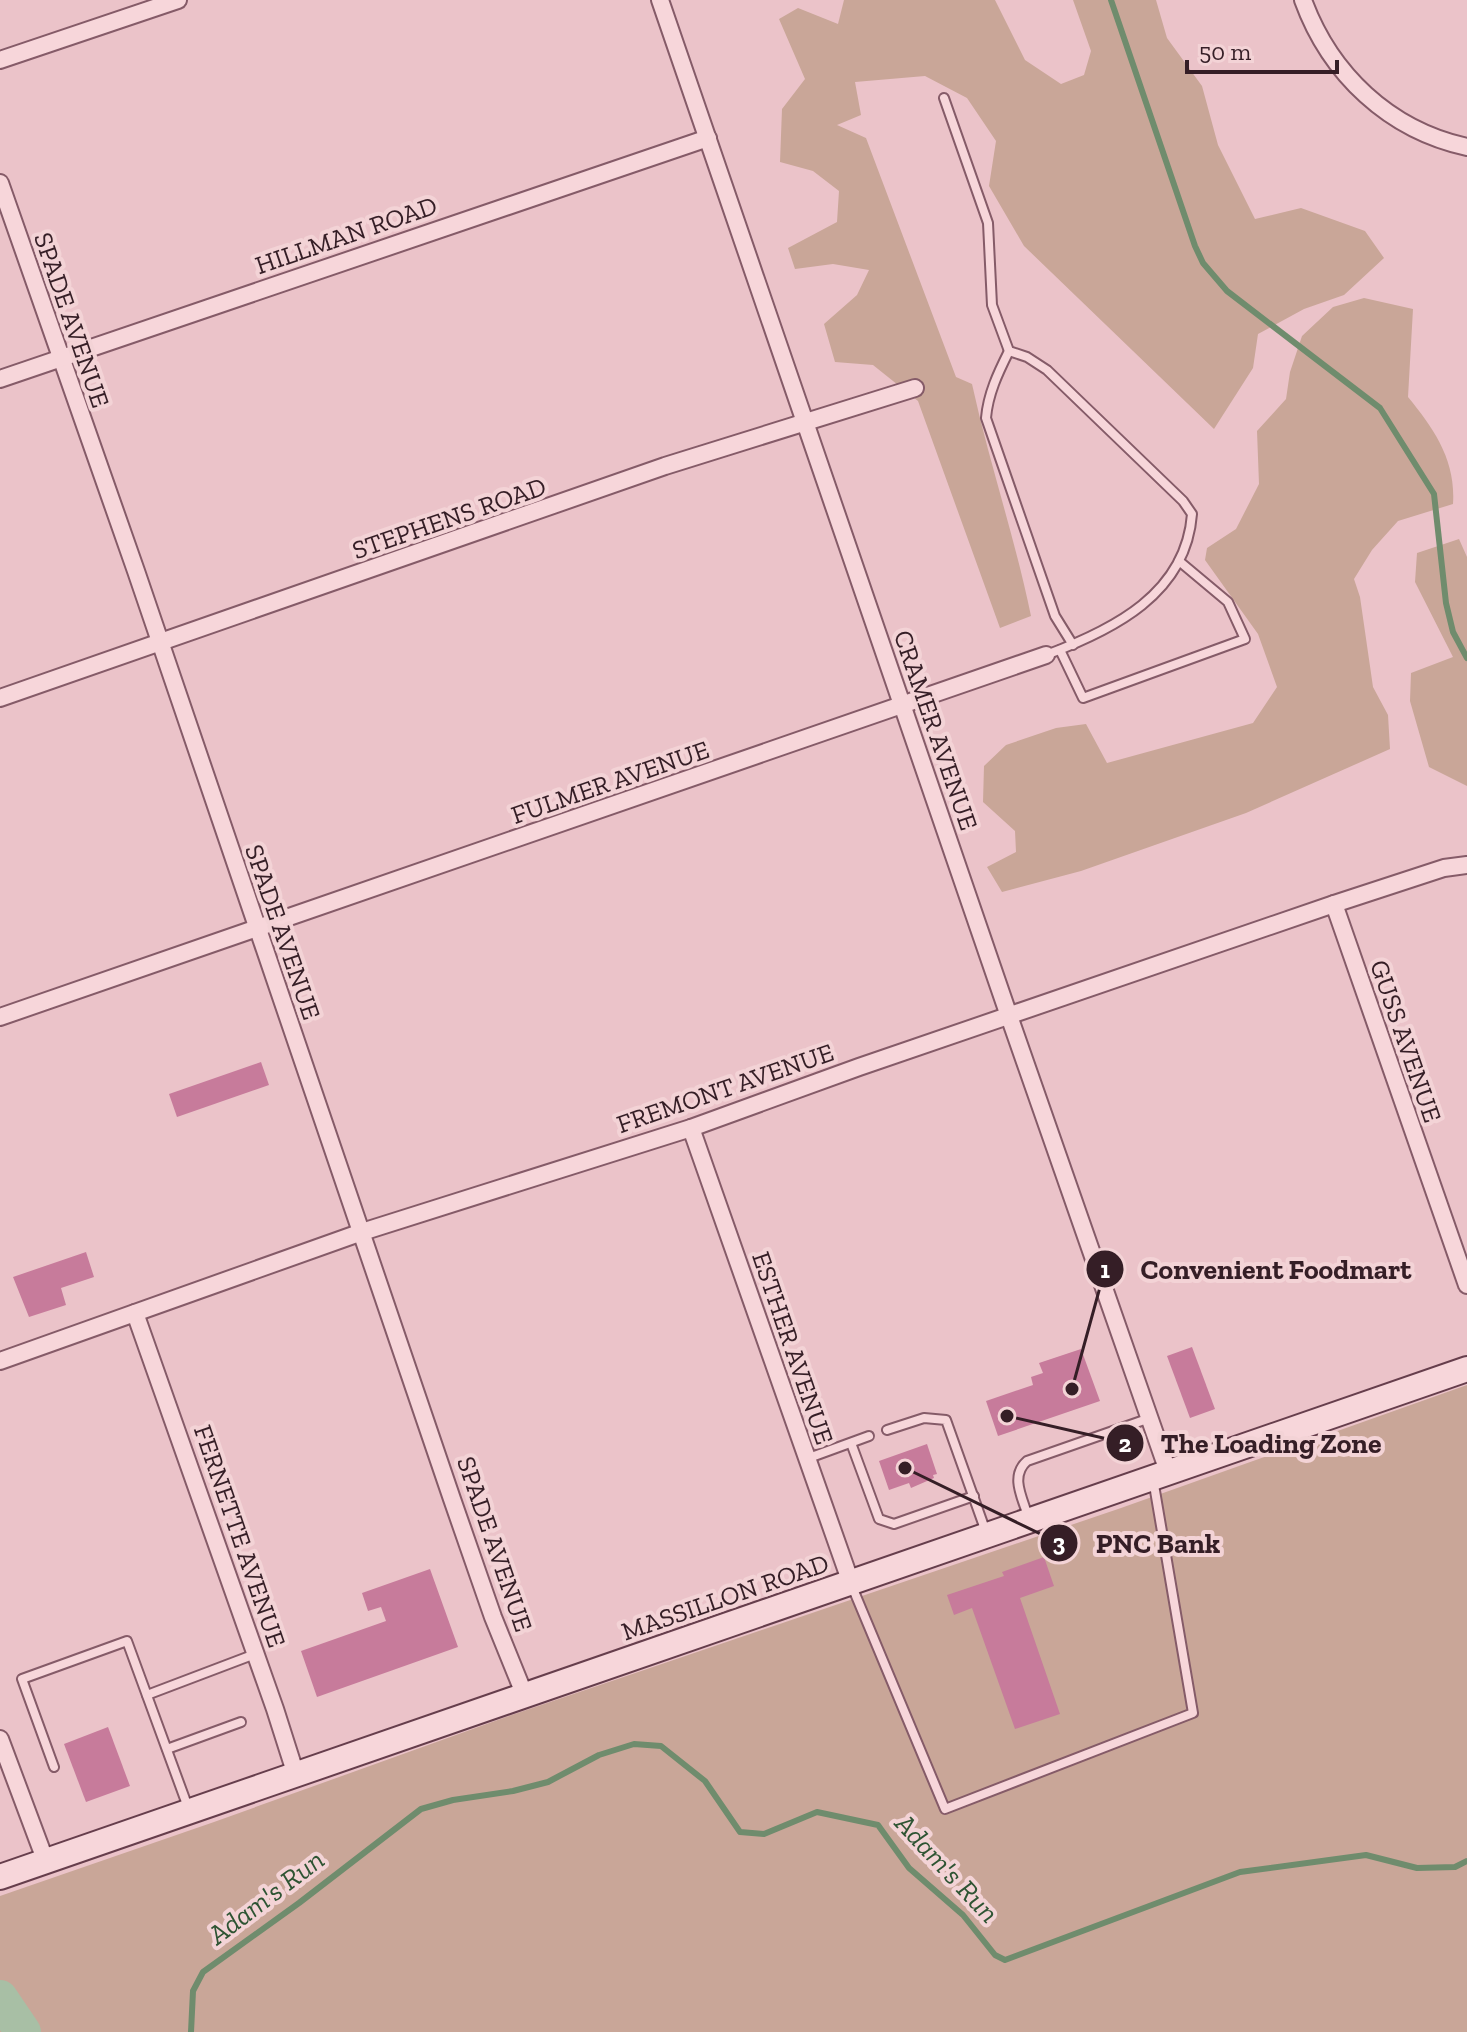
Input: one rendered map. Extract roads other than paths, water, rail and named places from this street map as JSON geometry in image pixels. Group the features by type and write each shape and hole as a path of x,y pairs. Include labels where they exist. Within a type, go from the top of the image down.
{"street":[{"path":"0,60 178,0"},
{"name":"CRAMER AVENUE","path":"660,0 1009,1016 1151,1418 1161,1476"},
{"path":"1303,0 1329,52 1368,98 1416,131 1467,147"},
{"name":"HILLMAN ROAD","path":"0,379 708,138"},
{"name":"SPADE AVENUE","path":"0,183 493,1617 525,1696"},
{"name":"STEPHENS ROAD","path":"0,698 665,466 915,388"},
{"name":"FULMER AVENUE","path":"0,1017 1053,652"},
{"name":"FREMONT AVENUE","path":"0,1361 362,1232 691,1128 1334,904 1444,868 1467,865"},
{"name":"GUSS AVENUE","path":"1334,904 1467,1285"},
{"name":"ESTHER AVENUE","path":"691,1128 851,1583"},
{"name":"FERNETTE AVENUE","path":"135,1313 296,1775"},
{"name":"MASSILLON ROAD","path":"0,1877 1467,1369"},
{"path":"0,1739 46,1862"}],"lane":[{"path":"944,98 988,223 992,305 1009,351 996,377 986,418 1055,616 1073,645"},
{"name":"FULMER AVENUE","path":"1009,351 1027,357 1047,370 1183,501 1192,514 1191,531 1179,561 1150,599 1124,620 1053,652"},
{"path":"1053,652 1083,698 1245,639 1228,602 1179,561"},
{"path":"887,1430 924,1418 946,1420 988,1536"},
{"path":"1029,1522 1017,1479 1020,1467 1027,1461 1151,1418"},
{"path":"805,1459 869,1436"},
{"path":"851,1443 879,1519 894,1524 974,1496"},
{"path":"851,1583 945,1809 1193,1713 1161,1476"},
{"path":"54,1767 22,1679 127,1641 189,1811"},
{"path":"147,1695 256,1654"},
{"path":"167,1749 241,1722"}],"waterway":[{"path":"1111,0 1203,263 1227,291 1380,408 1434,494 1446,603 1453,632 1467,658"},
{"name":"Adam's Run","path":"191,2032 193,1991 203,1972 421,1809 548,1782 599,1755 634,1744 661,1746 705,1781 740,1832 764,1834 817,1812 878,1825 909,1868 963,1915 995,1955 1005,1960 1240,1872 1366,1855 1417,1868 1455,1867 1467,1861"},
{"path":"0,1998 23,2032"}],"place":[{"name":"Convenient Foodmart","path":"1072,1389"},
{"name":"The Loading Zone","path":"1007,1416"},
{"name":"PNC Bank","path":"905,1468"}]}
